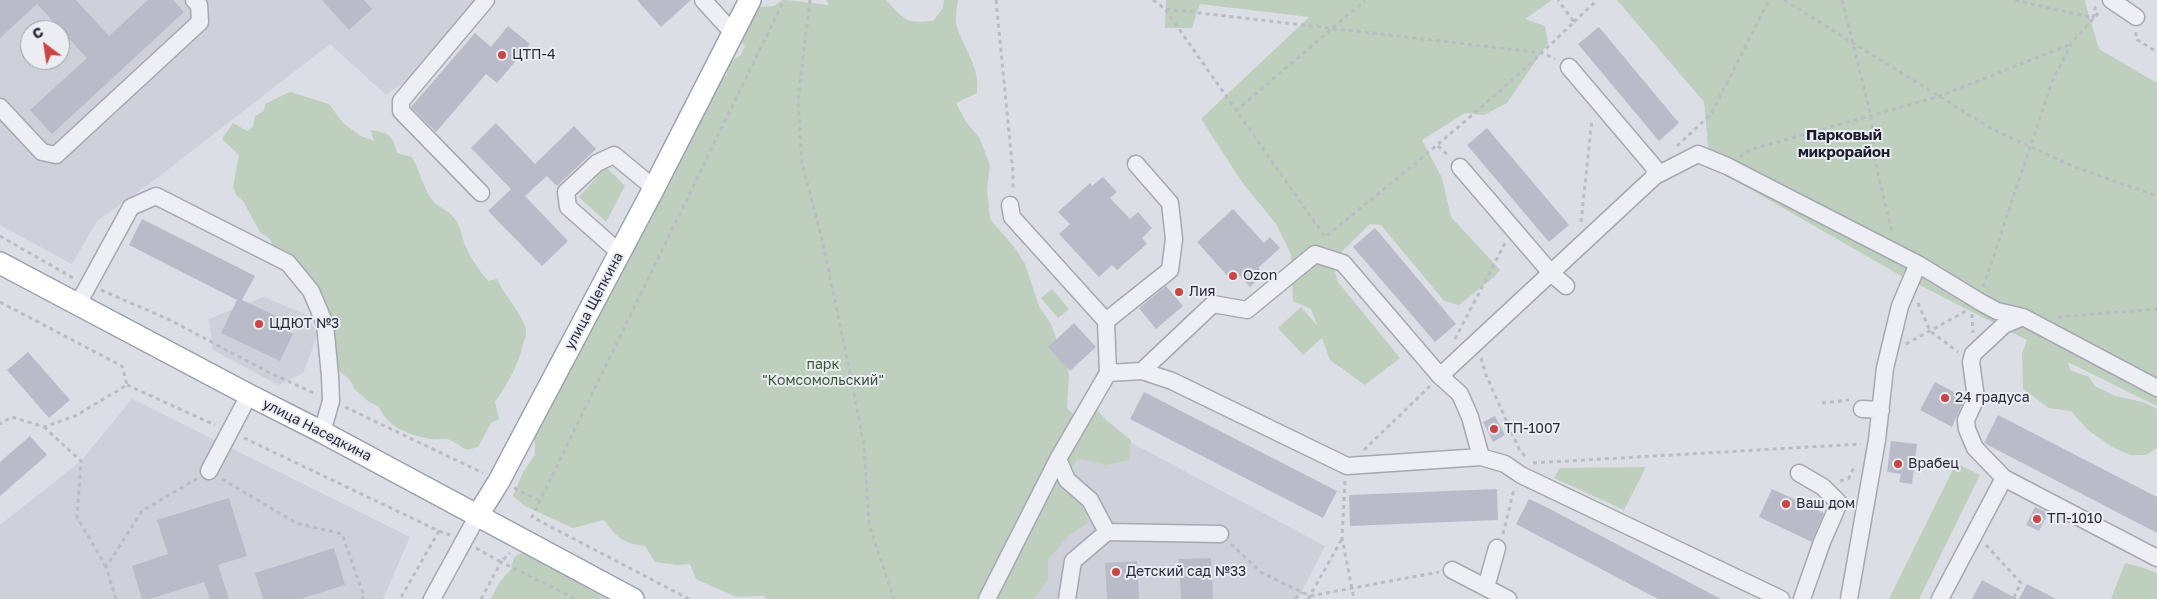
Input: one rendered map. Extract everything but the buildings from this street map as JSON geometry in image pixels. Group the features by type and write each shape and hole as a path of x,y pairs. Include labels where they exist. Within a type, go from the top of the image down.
{"main road":[{"name":"улица Щепкина","path":"478,516 499,481 620,253 750,0"},
{"name":"улица Наседкина","path":"0,263 322,432 633,599"}],"street":[{"path":"0,106 42,152 56,155 200,22 199,5 194,0"},
{"path":"482,192 401,111 401,101 486,0"},
{"path":"703,0 734,34"},
{"path":"2106,0 2136,17"},
{"path":"1569,67 1654,167 1655,176"},
{"path":"620,253 568,207 566,192 597,163 614,154 654,188"},
{"path":"1440,376 1655,176 1698,154 1727,166 1899,254 1997,311 2026,318 2157,388"},
{"path":"1106,321 1170,270 1174,239 1170,203 1136,164"},
{"path":"1460,167 1551,273 1566,286"},
{"path":"78,304 131,207 156,196 288,263 311,291 325,324 331,401 322,432"},
{"path":"986,599 1058,459 1108,373 1106,321 1012,216 1010,205"},
{"path":"1142,371 1214,304 1247,310 1315,254 1343,262 1440,376 1460,394 1470,417 1481,457"},
{"path":"1850,599 1881,410 1885,368 1900,306 1918,264"},
{"path":"2026,318 2004,325 1973,354 1971,362 1976,398 1966,420 1967,429 1975,448 2004,478 2157,558"},
{"path":"1108,373 1142,371 1172,382 1347,466 1481,457 1526,469 1781,599"},
{"path":"208,471 249,395"},
{"path":"1862,409 1881,410"},
{"path":"1058,459 1067,480 1090,500 1107,532"},
{"path":"1799,473 1823,488 1839,503 1822,542 1802,599"},
{"path":"1940,599 2004,478"},
{"name":"улица Щепкина","path":"432,599 478,516"},
{"path":"1067,599 1073,561 1107,532 1220,534"},
{"path":"1486,587 1497,548"},
{"path":"1452,570 1508,599"}],"path":[{"path":"689,599 532,517 784,0"},
{"path":"810,0 798,99 802,164 822,239 864,446 869,525 894,599"},
{"path":"996,0 1014,187"},
{"path":"1153,0 1165,9 1325,237 1438,146 1543,53 1596,0"},
{"path":"1236,111 1366,0"},
{"path":"1558,0 1574,22"},
{"path":"1675,147 1711,114 1768,0"},
{"path":"1784,0 1992,129 2075,167 2157,196"},
{"path":"1842,0 1871,116 1875,161 1887,217 1899,254"},
{"path":"2015,0 2092,18"},
{"path":"2092,18 2106,0"},
{"path":"1888,354 1977,304 2052,82 2071,44 2106,0"},
{"path":"1165,9 1543,53 1569,67"},
{"path":"2136,17 2136,39 2157,52"},
{"path":"1727,166 1749,150 1940,96 2071,44"},
{"path":"1580,223 1595,97"},
{"path":"1452,344 1513,228"},
{"path":"0,236 74,280 170,320 268,372 540,501"},
{"path":"1909,283 1930,331 1971,362"},
{"path":"0,302 122,366 127,385"},
{"path":"2026,318 2157,309"},
{"path":"1476,343 1486,375 1520,451 1526,469"},
{"path":"1354,599 1342,538 1343,493 1347,466 1440,376"},
{"path":"44,427 76,416 127,385"},
{"path":"127,385 229,431 439,531 400,599"},
{"path":"0,424 12,417 44,427 81,461 77,517 106,566 116,599"},
{"path":"1526,469 1867,443 1862,452"},
{"path":"1823,488 1849,478 1858,461"},
{"path":"1505,529 1514,488 1526,469"},
{"path":"106,566 142,512 208,471 296,523 342,534 364,596 362,599"},
{"path":"1975,532 2021,583 2013,599"},
{"path":"1220,534 1262,573 1302,592 1309,598"},
{"path":"1309,598 1342,538"},
{"path":"481,599 501,562 576,599"},
{"path":"1309,598 1452,570"},
{"path":"1295,599 1302,592"}],"shaded area":[{"path":"0,0 477,0 418,73 386,95 330,44 153,181 97,221 72,264 0,225"},
{"path":"264,297 305,314 318,334 303,373 278,385 213,350 209,319"},
{"path":"132,399 410,537 383,599 0,599 0,525 81,461"},
{"path":"1098,425 1325,546 1298,599 999,599"}],"green space":[{"name":"парк \"Комсомольский\"","path":"782,0 829,5 826,0 886,0 906,19 924,22 933,21 943,8 944,0 958,0 956,24 974,67 977,93 956,103 966,122 979,137 990,165 987,190 990,219 1015,248 1025,264 1039,306 1051,324 1069,374 1067,408 1073,414 1083,410 980,599 766,599 764,596 736,597 696,579 690,564 677,565 655,562 645,546 621,539 604,520 573,528 525,506 513,496 523,472 535,455 534,417 549,411 561,375 583,346 581,334 593,308 612,293 611,274 693,116 708,107 706,102 716,77 727,76 728,63 741,55 745,46 738,38 745,8 774,6"},
{"path":"1166,0 1552,0 1525,19 1545,26 1548,43 1507,103 1484,115 1465,113 1422,140 1442,178 1451,217 1500,270 1459,305 1444,301 1381,225 1370,224 1332,261 1338,282 1400,358 1365,385 1330,360 1322,338 1303,355 1278,328 1301,307 1317,325 1311,309 1293,301 1291,254 1276,224 1242,182 1201,119 1309,17 1200,4 1192,28 1165,28"},
{"path":"1617,0 2086,0 2099,49 2157,83 2157,406 2068,362 2070,370 2089,377 2095,386 2115,396 2143,402 2157,409 2157,448 2146,455 2130,455 2112,447 2088,430 2071,411 2049,408 2023,389 2022,354 2027,340 1896,273 1710,166 1704,102"},
{"path":"290,92 329,104 344,124 361,136 374,141 371,130 386,134 394,142 397,153 412,157 430,197 437,205 452,215 460,227 467,250 478,268 488,281 497,279 520,316 526,331 521,352 512,374 495,402 499,419 491,423 478,447 467,450 447,439 431,439 408,433 394,425 379,407 355,390 350,380 332,365 327,323 274,249 270,239 260,232 243,201 236,195 233,187 239,155 222,139 233,123 247,131 253,127 255,116 264,111 265,104"},
{"path":"606,167 625,186 606,222 579,197"},
{"path":"1052,289 1069,309 1058,318 1041,298"},
{"path":"1094,406 1106,420 1131,440 1129,460 1106,465 1078,459 1065,480 1082,498 1088,523 1069,535 1048,560 1048,580 1033,599 991,599"},
{"path":"1956,463 1980,475 1919,599 1889,599"},
{"path":"1646,467 1624,510 1554,478 1560,468"},
{"path":"530,548 544,558 546,567 563,569 578,583 606,599 491,599 499,583 511,569 514,557"},
{"path":"2125,563 2157,573 2157,599 2111,599"}],"place":[{"name":"ЦТП-4","path":"502,55"},
{"name":"Ozon","path":"1233,276"},
{"name":"Лия","path":"1179,292"},
{"name":"ЦДЮТ №3","path":"259,324"},
{"name":"24 градуса","path":"1945,398"},
{"name":"ТП-1007","path":"1494,429"},
{"name":"Врабец","path":"1898,464"},
{"name":"Ваш дом","path":"1786,504"},
{"name":"ТП-1010","path":"2037,519"},
{"name":"Детский сад №33","path":"1116,572"}],"district":[{"name":"Парковый микрорайон","path":"1844,144"}]}
